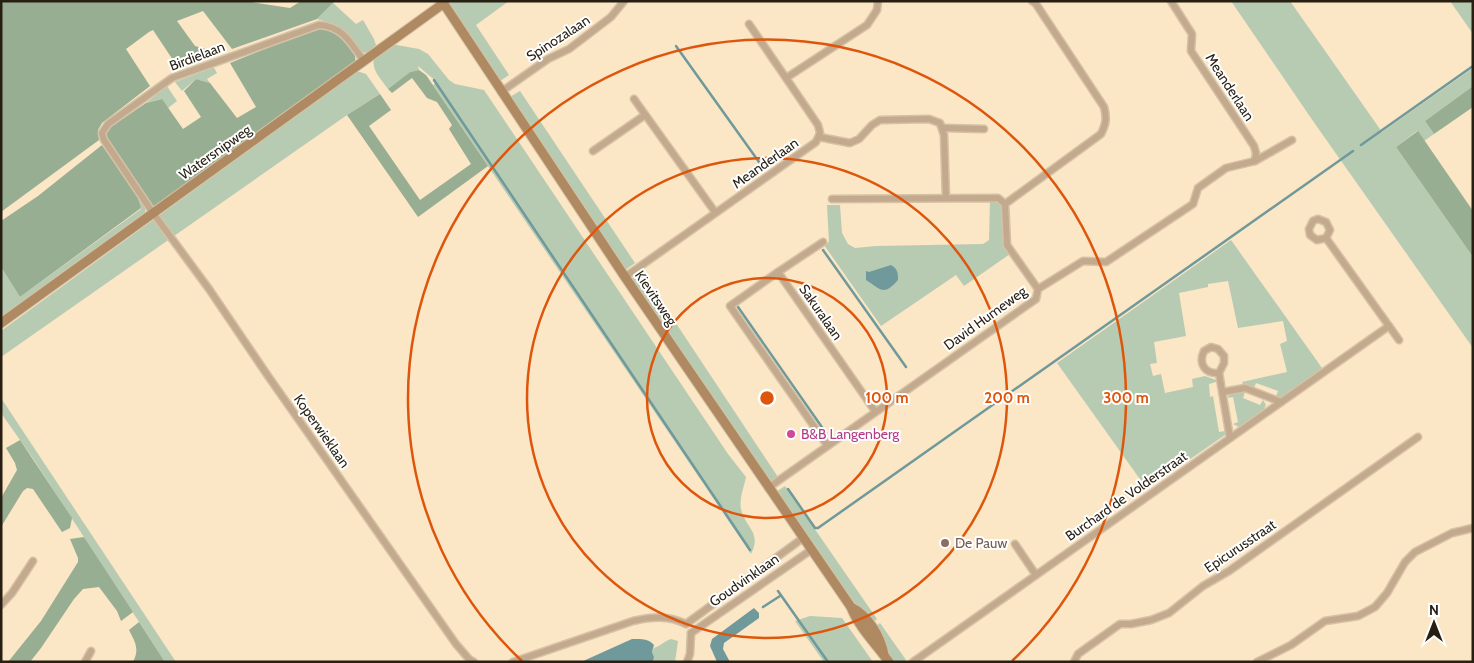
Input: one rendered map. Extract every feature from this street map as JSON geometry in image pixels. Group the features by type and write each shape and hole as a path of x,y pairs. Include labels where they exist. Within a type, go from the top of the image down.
{"street":[{"name":"Spinozalaan","path":"501,92 548,59 569,49 611,18 624,1"},
{"path":"786,78 867,24 877,10 878,1"},
{"path":"1005,204 1101,134 1106,125 1104,108 1036,4 1032,1"},
{"name":"Meanderlaan","path":"1171,1 1192,34 1191,51 1254,146 1255,162"},
{"name":"Kievitsweg","path":"443,2 625,277 851,607 868,637 886,659"},
{"name":"Watersnipweg","path":"1,323 276,126 443,2"},
{"name":"Birdielaan","path":"153,213 104,140 102,133 108,124 172,78 320,24 337,28 345,35 364,61"},
{"path":"749,24 818,125 819,137 850,142 860,139 872,125 880,120 929,118 940,123 943,128 946,198"},
{"path":"634,99 715,212"},
{"path":"593,151 645,115"},
{"path":"943,128 984,129"},
{"name":"Meanderlaan","path":"625,277 813,144 819,137"},
{"name":"David Humeweg","path":"768,488 1036,299 1038,289 1083,260 1106,262 1193,204 1198,188 1226,168 1255,162 1292,140"},
{"path":"832,198 998,198 1005,204 1007,244 1038,289"},
{"name":"Koperwieklaan","path":"153,213 209,289 456,644 474,662"},
{"path":"1326,238 1399,340"},
{"path":"823,242 730,306 827,445"},
{"name":"Sakuralaan","path":"778,272 875,411"},
{"name":"Burchard de Volderstraat","path":"913,662 1389,326"},
{"path":"1219,374 1210,373 1202,365 1202,355 1207,348 1218,349 1224,356 1224,363 1219,374 1230,438"},
{"path":"1223,392 1245,388 1281,402"},
{"name":"Epicurusstraat","path":"1074,662 1078,654 1120,624 1151,620 1169,613 1203,586 1229,570 1418,437"},
{"path":"1257,662 1291,645 1325,621 1358,616 1375,608 1387,593 1405,562 1415,552 1452,533 1473,528"},
{"name":"Goudvinklaan","path":"686,624 803,538"},
{"path":"1015,544 1036,575"},
{"name":"Goudvinklaan","path":"691,632 811,550"},
{"path":"1,605 12,593 33,561"},
{"path":"513,662 653,617 677,620 686,624 691,632 690,654 687,662"},
{"path":"85,662 91,652"}],"green space":[{"path":"1,1 245,1 290,8 301,1 335,1 317,19 232,49 203,11 177,21 195,46 206,49 213,57 179,69 153,30 149,32 126,49 150,86 102,123 98,130 99,140 1,212"},
{"path":"449,1 509,1 476,25 509,75 500,81 449,4"},
{"path":"1231,1 1290,1 1382,132 1473,68 1473,86 1425,121 1434,134 1424,141 1417,131 1396,147 1473,257 1473,348 1313,121"},
{"path":"1450,1 1473,1 1473,34"},
{"path":"333,3 356,24 363,20 376,45 368,53 359,52 346,34 338,27 317,19"},
{"path":"319,27 332,30 345,39 352,48 355,63 155,207 150,204 106,137 106,130 146,103 162,99 183,129 201,117 184,91 196,79 210,83 237,118 256,107 230,63"},
{"path":"391,44 419,49 428,54 449,80 455,84 484,90 728,454 746,477 741,497 741,509 754,535 754,547 751,554 433,85 437,82 418,66 419,70 410,72 388,89 380,78 375,70 374,58"},
{"path":"212,68 217,73 207,79 210,83 196,79 182,91 175,82"},
{"path":"419,70 426,75 488,166 418,217 347,115 380,94 391,110 369,126 420,200 471,164 449,129 452,125 437,102 427,98 412,78 392,93 388,89 410,72"},
{"path":"357,71 366,74 380,94 347,115 1,357 1,331"},
{"path":"167,86 177,101 168,108 161,99 146,103"},
{"path":"1473,86 1473,107 1434,134 1425,121"},
{"path":"520,91 635,263 625,270 510,97"},
{"path":"1418,131 1473,211 1473,257 1396,147"},
{"path":"102,145 138,198 141,208 20,297 1,267 1,221 38,196"},
{"path":"138,198 145,207 145,215 1,319 1,267 20,297 141,209"},
{"path":"990,201 997,202 1003,207 1003,241 1010,254 964,286 956,275 881,326 824,245 829,242 827,205 840,205 842,233 848,244 855,248 983,244 989,240"},
{"path":"1231,240 1322,368 1281,398 1276,396 1278,391 1256,383 1254,388 1243,384 1242,382 1287,372 1280,344 1287,341 1283,321 1238,328 1228,281 1208,284 1208,287 1179,293 1186,336 1154,342 1157,363 1150,364 1153,376 1161,374 1165,393 1193,387 1192,379 1205,376 1216,380 1216,382 1209,384 1210,397 1213,396 1219,432 1225,431 1225,435 1147,489 1057,363"},
{"path":"642,272 778,477 769,483 631,279"},
{"path":"1245,392 1243,398 1260,405 1263,400 1266,405 1264,409 1239,427 1233,424 1238,422 1233,397 1228,398 1229,395"},
{"path":"1,398 176,662 165,662 32,457 1,413"},
{"path":"20,440 72,518 70,528 62,532 33,489 27,488 23,491 1,527 1,498 17,470 6,448"},
{"path":"785,486 877,619 872,623 862,609 848,597 776,492"},
{"path":"84,537 133,612 121,621 117,611 99,587 83,589 30,662 8,662 41,621 78,562 70,539"},
{"path":"810,616 842,618 873,662 824,662 795,621"},
{"path":"139,622 165,662 133,662 136,649 129,630"},
{"path":"880,623 906,660 904,662 893,662 891,660 885,642 875,627"},
{"path":"671,639 678,641 675,662 653,662 652,652 654,648"}],"water":[{"path":"891,265 897,271 898,280 889,288 882,290 866,280 866,271 869,272"},
{"path":"754,608 759,613 759,618 724,643 723,649 730,662 717,662 710,646 712,639"},
{"path":"632,639 647,640 654,645 652,652 653,662 581,662"}],"waterway":[{"path":"676,46 759,162"},
{"path":"1361,145 1473,66"},
{"path":"434,80 750,550"},
{"path":"788,489 815,528 818,528 1353,151"},
{"path":"823,250 906,367"},
{"path":"738,307 826,433"},
{"path":"778,591 828,662"},
{"path":"763,607 780,596"}],"place":[{"name":"B&B Langenberg","path":"791,434"},
{"name":"De Pauw","path":"945,543"}]}
